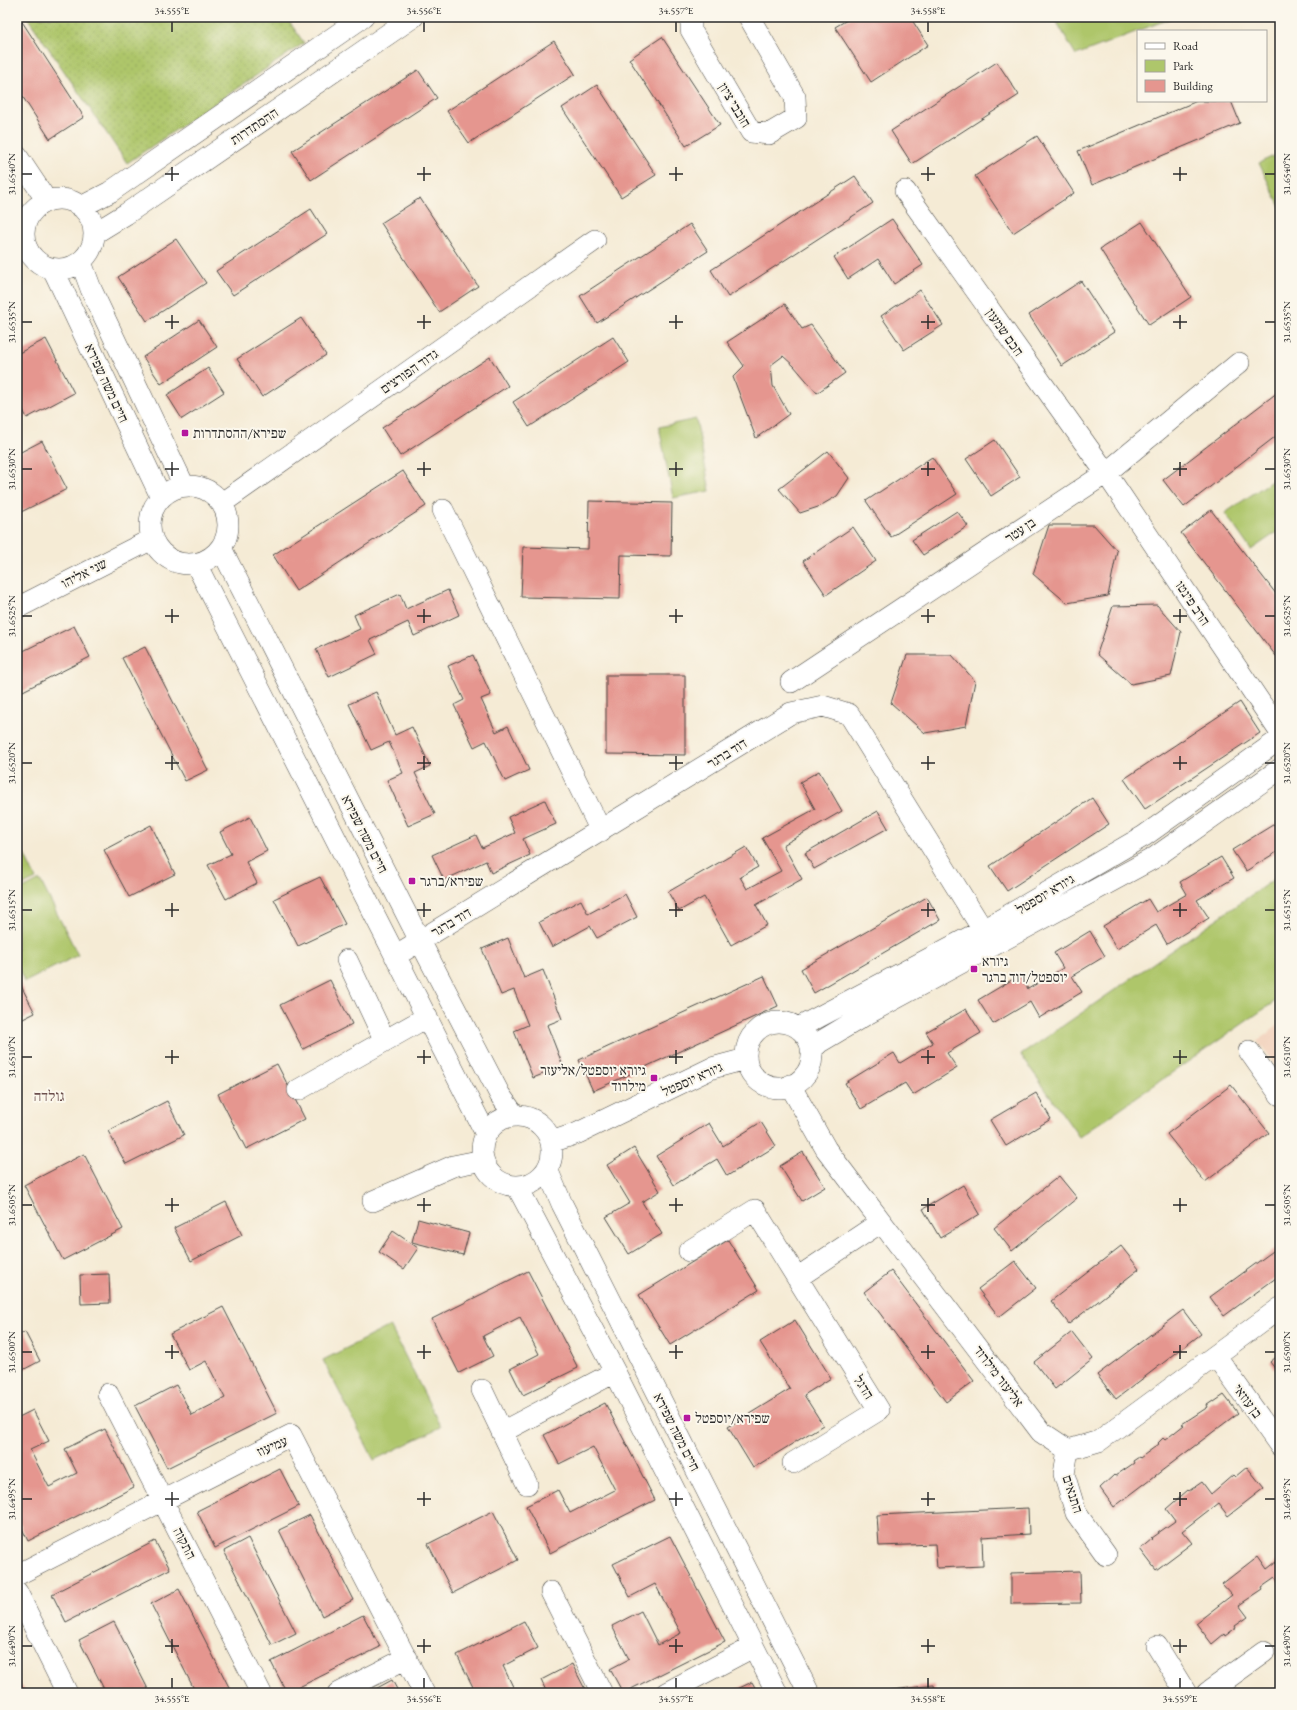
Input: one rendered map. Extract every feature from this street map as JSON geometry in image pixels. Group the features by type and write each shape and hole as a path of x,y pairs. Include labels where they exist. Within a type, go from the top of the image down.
{"street":[{"name":"ההסתדרות","path":"81,207 110,192 363,17"},
{"name":"ההסתדרות","path":"95,233 133,209 413,17"},
{"name":"חובבי ציון","path":"691,17 691,30 751,132 769,134 796,118 795,97 749,17"},
{"path":"17,156 47,201"},
{"name":"חכם שמעון","path":"905,191 1106,474"},
{"path":"59,199 71,201 81,207 88,214 95,233 93,244 88,254 81,262 63,269 53,269 42,265 33,258 26,248 21,218 47,201 59,199"},
{"name":"גדוד הפורצים","path":"222,503 595,240"},
{"name":"חיים משה שפירא","path":"81,262 91,289 184,486"},
{"name":"חיים משה שפירא","path":"53,269 161,497"},
{"name":"בן עטר","path":"791,682 1106,474 1239,363"},
{"name":"הרב פינטו","path":"1106,474 1280,732"},
{"path":"184,486 205,489 222,503 227,513 229,525 227,537 221,548 210,558 196,564 174,562 165,556 152,539 149,528 150,517 154,506 168,491 184,486"},
{"path":"443,510 601,831"},
{"name":"שני אליהו","path":"17,608 152,539"},
{"name":"חיים משה שפירא","path":"221,548 420,941 500,1095 515,1116"},
{"name":"חיים משה שפירא","path":"196,564 486,1134"},
{"name":"דוד ברגר","path":"395,956 601,831 791,713 823,706 849,714 984,930"},
{"name":"גיורא יוספטל","path":"798,1028 984,930 1144,836 1280,740"},
{"name":"גיורא יוספטל","path":"811,1050 820,1042 867,1014 1154,858 1280,770"},
{"path":"347,960 385,1041"},
{"path":"298,1090 427,1017"},
{"path":"777,1022 798,1028 804,1034 811,1050 811,1059 805,1075 790,1086 776,1087 762,1083 754,1077 746,1059 746,1048 750,1038 767,1024 777,1022"},
{"path":"1249,1051 1280,1095"},
{"name":"גיורא יוספטל","path":"551,1142 578,1133 712,1068 746,1059"},
{"name":"אליעזר מילרוד","path":"790,1086 826,1149 1041,1432 1068,1450"},
{"path":"515,1116 534,1120 542,1126 548,1133 552,1151 547,1169 534,1181 517,1186 500,1181 487,1168 483,1160 483,1142 486,1134 498,1121 515,1116"},
{"path":"373,1201 453,1166 483,1160"},
{"name":"חיים משה שפירא","path":"547,1169 562,1204 809,1693"},
{"name":"חיים משה שפירא","path":"517,1186 615,1372 777,1693"},
{"name":"הדגל","path":"689,1251 755,1210 879,1410 793,1463"},
{"path":"797,1278 881,1222"},
{"path":"1068,1450 1098,1441 1280,1308"},
{"name":"בן עוזאי","path":"1216,1356 1280,1446"},
{"path":"502,1432 615,1372"},
{"path":"482,1390 527,1484"},
{"name":"התקוה","path":"108,1394 261,1693"},
{"name":"עמיעוז","path":"17,1575 291,1435 424,1693"},
{"name":"התנאים","path":"1068,1450 1064,1474 1076,1513 1106,1555"},
{"path":"17,1592 67,1693"},
{"path":"551,1592 602,1693"},
{"path":"1157,1646 1186,1693"},
{"path":"666,1693 753,1647"},
{"path":"1207,1693 1264,1652"},
{"path":"338,1693 407,1658"}],"shaded area":[{"path":"1280,1024 1280,1071 1257,1041"}],"green space":[{"path":"27,17 286,17 304,43 127,163"},
{"path":"1054,17 1174,17 1137,30 1137,31 1076,55"},
{"path":"1280,153 1280,207 1259,163"},
{"path":"696,419 710,491 673,498 659,427"},
{"path":"1279,476 1280,530 1251,550 1225,513"},
{"path":"22,850 36,879 17,888 17,853"},
{"path":"1280,875 1280,998 1079,1137 1021,1055"},
{"path":"40,880 78,955 25,982 17,965 17,892"},
{"path":"390,1326 441,1427 374,1460 323,1360"}],"building":[{"path":"17,17 19,17 84,117 50,139 17,88"},
{"path":"527,17 539,17 531,22"},
{"path":"852,17 910,17 928,45 871,82 835,27"},
{"path":"662,37 720,125 686,146 629,59"},
{"path":"554,41 575,74 469,143 447,111"},
{"path":"997,62 1019,95 912,164 891,131"},
{"path":"418,70 437,98 311,180 292,151"},
{"path":"597,85 656,175 621,197 562,108"},
{"path":"1195,102 1231,102 1240,123 1092,185 1078,151"},
{"path":"1037,136 1074,193 1013,233 975,176"},
{"path":"855,176 873,203 728,297 711,270"},
{"path":"420,198 478,286 439,312 381,223"},
{"path":"311,209 327,234 233,295 216,271"},
{"path":"892,219 923,265 894,284 878,259 848,279 834,257"},
{"path":"1142,222 1191,297 1149,325 1100,249"},
{"path":"690,224 708,251 597,323 580,296"},
{"path":"176,239 206,283 147,321 118,277"},
{"path":"1081,281 1114,332 1062,366 1029,315"},
{"path":"920,290 943,325 904,350 881,316"},
{"path":"785,304 802,329 811,325 845,373 817,393 794,366 783,356 771,365 773,386 789,414 756,438 733,377 744,366 727,342"},
{"path":"301,318 326,355 262,397 237,359"},
{"path":"199,320 217,347 161,384 143,357"},
{"path":"613,337 629,362 529,427 513,402"},
{"path":"46,339 74,393 27,418 17,398 17,354"},
{"path":"490,357 508,386 400,456 382,428"},
{"path":"208,368 224,392 182,419 167,395"},
{"path":"1278,392 1280,395 1280,433 1184,507 1163,480"},
{"path":"995,440 1020,477 991,496 966,459"},
{"path":"42,441 67,489 21,512 17,503 17,454"},
{"path":"828,451 849,478 837,496 818,507 800,513 779,489"},
{"path":"932,457 957,494 891,537 866,501"},
{"path":"403,471 426,506 296,591 273,555"},
{"path":"589,501 672,503 671,556 621,555 620,599 521,597 523,547 588,549"},
{"path":"1211,510 1280,599 1280,653 1276,656 1181,533"},
{"path":"957,511 968,526 923,555 912,540"},
{"path":"1049,525 1094,525 1117,551 1108,596 1067,603 1033,574"},
{"path":"853,527 876,561 826,595 803,561"},
{"path":"448,590 459,615 414,636 408,622 370,640 377,654 329,677 316,649 360,629 354,615 400,594 406,609"},
{"path":"1157,605 1181,632 1171,676 1131,684 1097,654 1113,606"},
{"path":"74,626 90,657 17,694 17,654"},
{"path":"145,647 208,770 185,781 122,658"},
{"path":"473,655 491,695 481,699 496,732 508,726 529,770 505,781 486,741 474,747 454,705 464,700 448,666"},
{"path":"907,655 952,655 975,681 966,726 925,733 891,703"},
{"path":"606,675 685,675 685,755 606,754"},
{"path":"376,692 395,735 412,727 430,766 415,773 435,814 408,826 387,780 403,773 389,742 371,750 349,704"},
{"path":"1240,702 1260,733 1145,809 1124,779"},
{"path":"819,771 842,811 783,845 802,879 756,905 767,925 731,945 704,897 679,911 668,892 746,847 758,867 740,877 747,889 781,871 762,838 815,809 800,782"},
{"path":"1092,798 1109,824 1007,891 990,866"},
{"path":"545,800 556,824 523,839 530,855 491,873 486,861 444,880 432,855 476,835 482,848 515,833 508,817"},
{"path":"878,811 888,828 814,869 805,853"},
{"path":"250,817 267,851 246,862 257,883 226,899 208,865 231,854 220,832"},
{"path":"1276,823 1280,830 1280,850 1246,871 1232,850"},
{"path":"151,825 175,874 129,897 104,850"},
{"path":"1221,857 1234,878 1197,900 1209,918 1167,944 1156,925 1117,949 1103,926 1148,899 1156,912 1187,894 1180,882"},
{"path":"320,877 345,924 298,946 274,899"},
{"path":"625,894 637,917 597,938 590,926 552,947 539,922 581,900 588,914"},
{"path":"927,897 940,920 814,993 801,969"},
{"path":"1090,931 1105,956 1072,976 1082,992 1039,1018 1030,1002 993,1024 978,1000 1020,975 1028,989 1063,968 1054,953"},
{"path":"508,938 524,978 543,970 562,1019 547,1025 563,1066 533,1078 514,1031 528,1025 514,990 501,995 482,949"},
{"path":"764,976 778,1006 593,1091 579,1060"},
{"path":"17,978 35,1013 17,1022"},
{"path":"330,980 352,1024 303,1049 280,1005"},
{"path":"966,1009 981,1033 947,1053 957,1068 913,1095 905,1083 861,1109 845,1083 894,1053 900,1063 933,1043 926,1032"},
{"path":"277,1064 305,1119 246,1149 218,1094"},
{"path":"1231,1085 1269,1133 1205,1182 1167,1134"},
{"path":"1036,1093 1051,1119 1006,1146 990,1120"},
{"path":"167,1101 184,1135 126,1164 108,1131"},
{"path":"761,1122 776,1146 727,1176 717,1159 674,1185 656,1156 709,1123 723,1146"},
{"path":"634,1148 660,1191 642,1202 662,1234 629,1254 606,1217 630,1203 607,1165"},
{"path":"803,1152 825,1187 802,1201 780,1166"},
{"path":"84,1154 123,1229 63,1260 24,1185"},
{"path":"1059,1176 1077,1198 1012,1251 994,1228"},
{"path":"963,1185 980,1214 940,1238 923,1209"},
{"path":"226,1202 242,1235 191,1261 174,1228"},
{"path":"418,1219 469,1233 463,1255 412,1242"},
{"path":"393,1231 418,1248 404,1269 379,1252"},
{"path":"728,1240 759,1290 670,1345 639,1295"},
{"path":"1121,1246 1139,1269 1069,1324 1051,1301"},
{"path":"1280,1246 1280,1275 1224,1316 1210,1297"},
{"path":"1015,1261 1036,1288 999,1317 978,1289"},
{"path":"528,1271 578,1368 523,1395 510,1369 539,1354 520,1317 483,1336 493,1356 459,1373 432,1319"},
{"path":"891,1271 974,1381 946,1402 864,1292"},
{"path":"109,1274 110,1303 81,1304 80,1275"},
{"path":"223,1307 277,1413 167,1468 135,1406 176,1385 192,1415 225,1398 206,1361 189,1370 170,1334"},
{"path":"1183,1310 1201,1334 1116,1399 1097,1375"},
{"path":"795,1320 831,1378 804,1395 823,1425 753,1468 728,1427 790,1389 760,1342"},
{"path":"25,1332 40,1361 17,1373 17,1336"},
{"path":"1072,1332 1093,1359 1055,1389 1034,1362"},
{"path":"1280,1354 1280,1375 1270,1362"},
{"path":"1224,1395 1238,1413 1114,1507 1100,1488 1114,1475 1115,1476 1134,1463 1133,1461 1139,1457 1140,1458 1159,1444 1158,1443 1163,1438 1165,1440 1184,1425 1182,1424 1208,1407 1207,1405"},
{"path":"605,1403 655,1500 550,1553 526,1506 558,1490 570,1513 615,1490 593,1447 559,1464 544,1435"},
{"path":"33,1410 49,1441 30,1450 49,1487 77,1473 65,1449 105,1429 134,1487 28,1541 17,1518 17,1418"},
{"path":"1247,1467 1264,1488 1228,1516 1218,1503 1182,1531 1192,1543 1156,1570 1140,1549 1152,1539 1151,1538 1175,1521 1166,1509 1188,1490 1189,1491 1202,1482 1211,1494 1233,1475 1235,1477"},
{"path":"280,1469 299,1506 215,1548 197,1511"},
{"path":"1028,1508 1029,1534 982,1537 983,1566 937,1568 935,1544 879,1546 877,1515"},
{"path":"493,1511 518,1560 453,1593 428,1544"},
{"path":"310,1515 353,1600 322,1616 279,1530"},
{"path":"670,1536 725,1642 623,1693 610,1669 629,1659 612,1626 641,1611 658,1645 681,1633 655,1584 630,1597 613,1564"},
{"path":"248,1538 296,1633 272,1645 224,1551"},
{"path":"155,1541 170,1569 66,1622 52,1594"},
{"path":"1258,1556 1267,1569 1280,1559 1280,1585 1275,1578 1262,1587 1263,1589 1239,1605 1248,1617 1235,1626 1236,1628 1225,1636 1224,1634 1212,1644 1196,1623 1232,1595 1222,1584"},
{"path":"1080,1571 1081,1603 1011,1604 1011,1573"},
{"path":"179,1589 232,1693 196,1693 151,1604"},
{"path":"363,1615 380,1647 287,1693 271,1662"},
{"path":"524,1621 538,1648 503,1666 516,1693 476,1693 457,1655"},
{"path":"114,1622 150,1693 106,1693 79,1640"},
{"path":"572,1664 587,1693 547,1693 541,1680"},
{"path":"17,1678 25,1693 17,1693"},
{"path":"392,1680 399,1693 368,1693"},
{"path":"752,1682 758,1693 729,1693"},
{"path":"934,1685 935,1693 875,1693 875,1692"}],"place":[{"name":"שפירא/ההסתדרות","path":"185,433"},
{"name":"שפירא/ברגר","path":"412,881"},
{"name":"גיורא יוספטל/דוד ברגר","path":"974,969"},
{"name":"גיורא יוספטל/אליעזר מילרוד","path":"654,1078"},
{"name":"שפירא/יוספטל","path":"687,1418"}],"district":[{"name":"גולדה","path":"49,1096"}]}
